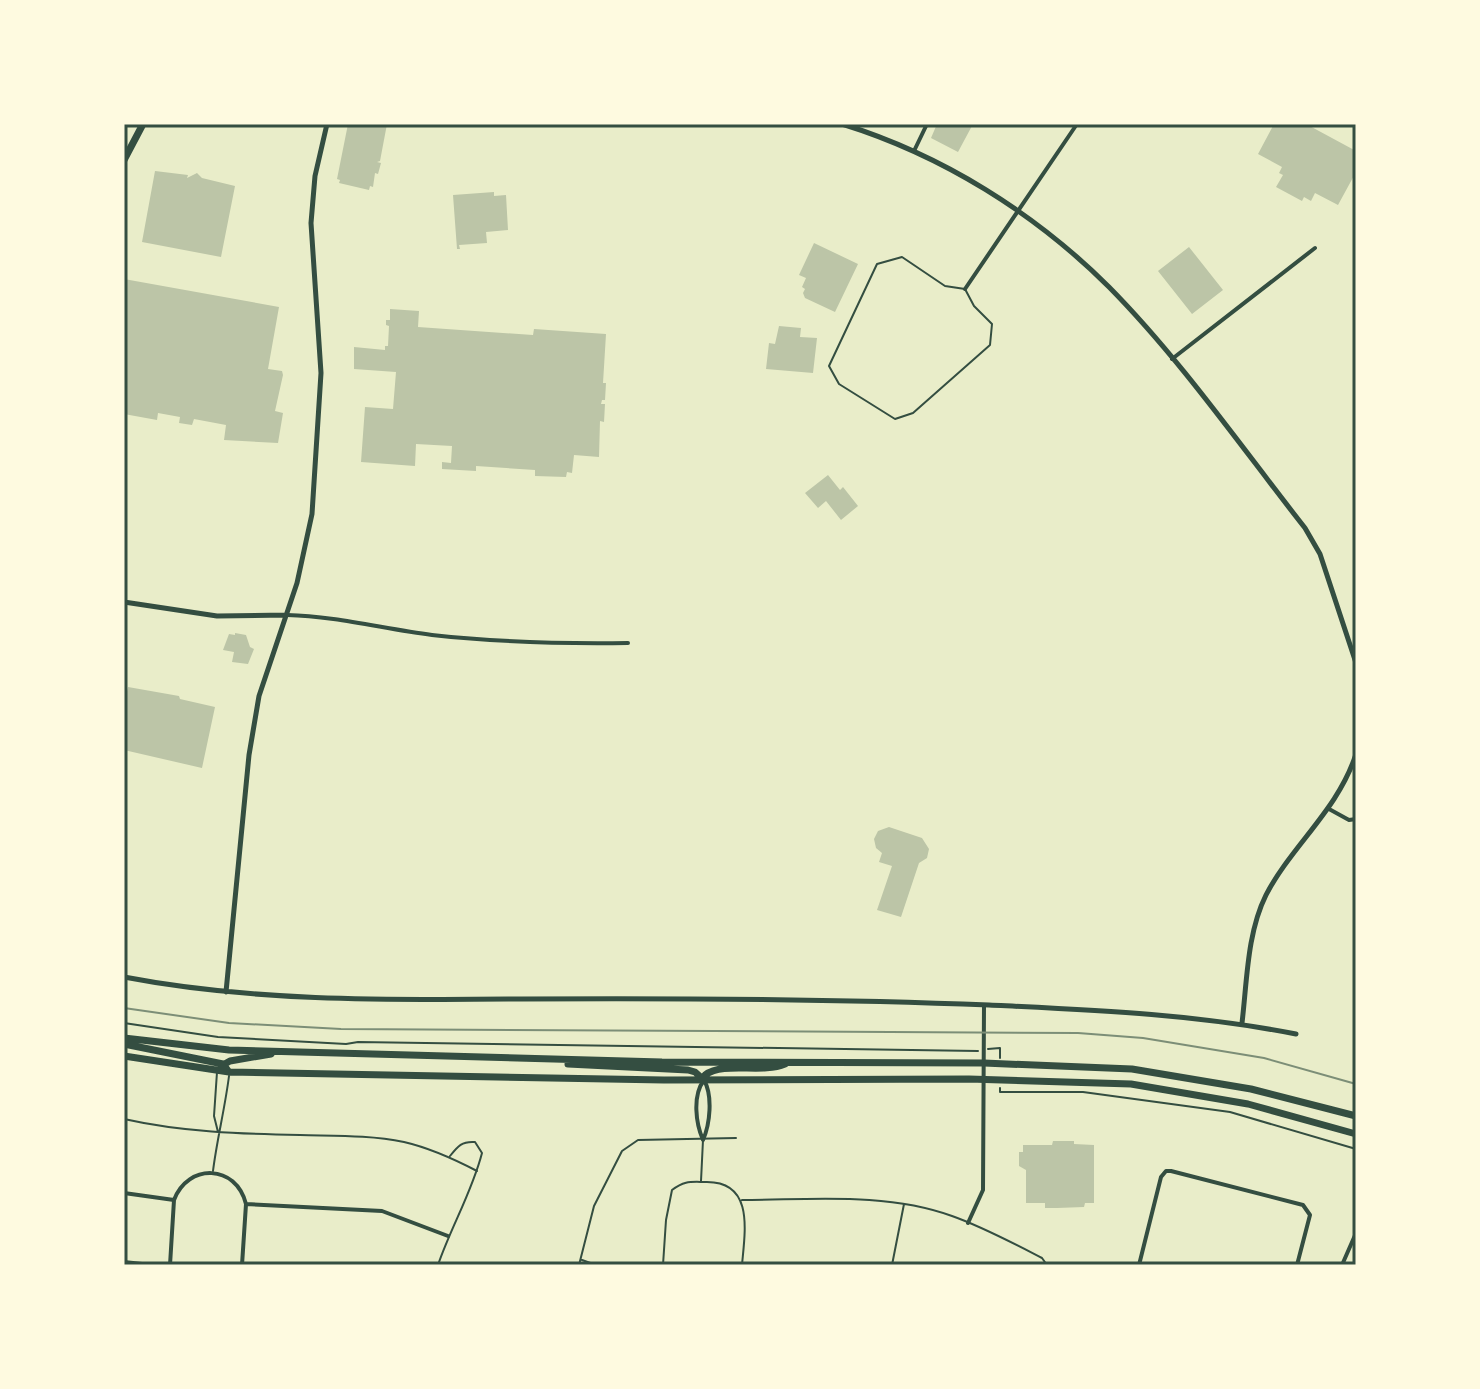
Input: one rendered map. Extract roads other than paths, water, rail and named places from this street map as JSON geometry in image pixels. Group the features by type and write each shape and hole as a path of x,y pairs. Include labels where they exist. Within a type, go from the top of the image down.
{"main road":[{"path":"124,160 143,124"},
{"path":"124,1041 282,1052 549,1059 984,1063 1132,1069 1251,1089 1356,1116"},
{"path":"124,1041 229,1072 1131,1084 1248,1104 1356,1134"},
{"path":"124,1056 220,1067 282,1052"},
{"path":"549,1059 592,1066 688,1070 704,1080"},
{"path":"704,1080 705,1075 716,1069 773,1069 791,1062"}],"street":[{"path":"226,992 249,755 259,696 305,552 312,506 321,373 311,223 315,176 327,124"},
{"path":"842,124 914,151 1017,210 1087,266 1129,308 1313,540 1355,659"},
{"path":"914,151 927,124"},
{"path":"965,289 1077,124"},
{"path":"1172,359 1315,248"},
{"path":"124,602 217,616 330,618 437,635 577,645 628,643"},
{"path":"1242,1023 1252,938 1260,910 1273,884 1343,787 1356,754"},
{"path":"1329,809 1349,820 1356,819"},
{"path":"124,977 226,992 485,1000 895,1000 1118,1010 1242,1023 1296,1034"},
{"path":"968,1223 983,1190 984,1005"},
{"path":"704,1080 708,1088 708,1128 703,1140 697,1127 698,1088 704,1080"},
{"path":"1139,1265 1161,1177 1166,1171 1303,1205 1310,1215 1297,1265"},
{"path":"170,1265 174,1200 185,1182 198,1174 213,1173 235,1183 246,1204 242,1265"},
{"path":"124,1193 174,1200"},
{"path":"246,1204 382,1211 448,1236"},
{"path":"1342,1265 1356,1233"},
{"path":"124,1262 151,1265"}],"lane":[{"path":"902,257 945,286 965,289 974,306 992,324 990,345 913,413 895,419 839,384 829,366 877,264 902,257"},
{"path":"218,1133 214,1116 220,1067"},
{"path":"213,1173 218,1133 224,1119 229,1072"},
{"path":"124,1119 218,1133 403,1142 450,1157 477,1171"},
{"path":"579,1265 594,1206 622,1151 638,1140 736,1138"},
{"path":"701,1182 703,1140"},
{"path":"438,1265 482,1153 475,1142 466,1141 458,1145 450,1157"},
{"path":"663,1265 672,1190 682,1182 731,1186 742,1200 742,1265"},
{"path":"742,1200 864,1200 904,1204 950,1215 1042,1258 1047,1265"},
{"path":"892,1265 904,1204"},
{"path":"581,1260 596,1265"}],"railway":[{"path":"124,1008 229,1023 341,1029 1078,1033 1143,1038 1264,1058 1356,1084"}]}
